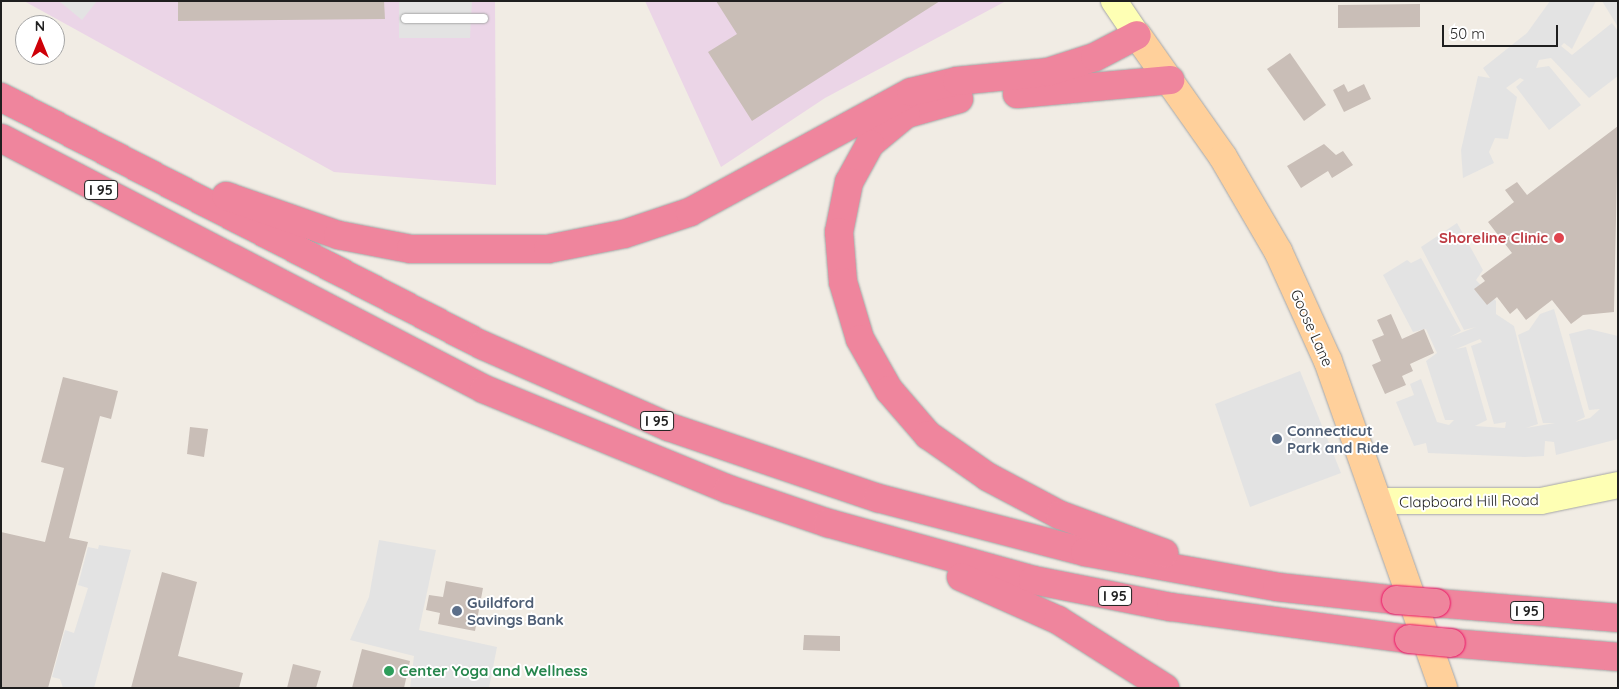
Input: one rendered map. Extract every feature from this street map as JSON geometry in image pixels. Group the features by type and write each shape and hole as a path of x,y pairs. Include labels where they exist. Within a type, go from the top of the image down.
{"highway":[{"path":"36,115 243,204 338,235 411,248 548,248 624,234 690,212 911,92 957,81 1048,72 1095,57 1136,35"},
{"path":"1170,80 950,100 906,114 870,144 849,182 839,232 842,282 860,339 889,390 928,435 988,477 1060,515 1152,550 1365,598"},
{"name":"I 95","path":"1,97 482,345 669,427 878,498 972,525 1177,570 1365,598 1618,618"},
{"name":"I 95","path":"1,138 484,389 629,451 828,523 1033,580 1190,610 1409,639 1618,657"},
{"path":"828,523 1023,601 1165,688"}],"main road":[{"name":"Goose Lane","path":"1136,35 1223,156 1278,251 1328,361 1443,688"}],"street":[{"name":"Goose Lane","path":"1114,1 1136,35"},
{"name":"Clapboard Hill Road","path":"1378,501 1541,501 1618,485"}],"lane":[{"path":"405,18 483,18"}],"shaded area":[{"path":"24,1 495,1 496,185 334,172 65,24 65,15 49,15"},
{"path":"59,1 97,1 82,20"},
{"path":"399,1 472,1 470,38 399,38"},
{"path":"645,1 1006,1 825,98 721,167"},
{"path":"1550,1 1596,1 1572,49 1564,43 1561,46 1572,55 1612,23 1618,31 1618,76 1589,98 1551,58 1539,60 1536,68 1549,66 1581,105 1549,130 1516,87 1524,80 1520,78 1506,88 1517,97 1508,139 1495,138 1489,152 1494,163 1463,178 1461,150 1478,76 1490,78 1483,68 1527,33"},
{"path":"1602,1 1618,1 1618,27"},
{"path":"1457,223 1483,270 1476,280 1496,301 1496,314 1514,326 1538,424 1526,428 1555,423 1543,423 1518,335 1529,330 1540,314 1554,309 1585,417 1575,422 1590,418 1600,409 1589,410 1569,334 1589,329 1618,336 1618,439 1556,455 1554,442 1545,441 1544,456 1525,457 1428,453 1426,443 1414,446 1396,402 1414,395 1410,384 1421,379 1437,422 1449,425 1454,420 1445,420 1426,361 1437,353 1426,329 1413,332 1383,275 1407,260 1411,263 1421,258 1461,331 1450,337 1476,327 1464,330 1421,247","holes":["1480,339 1482,342 1471,346 1494,424 1506,422 1505,428 1475,426 1487,420 1466,347 1456,349"]},
{"name":"Connecticut Park and Ride","path":"1300,371 1341,473 1250,507 1215,404"},
{"path":"379,540 436,550 419,630 497,647 489,688 410,688 414,656 350,640 369,597"},
{"path":"99,545 131,550 94,688 63,688 60,679 52,677 65,630 74,633 88,588 78,585 88,547 98,549"}],"building":[{"path":"178,1 384,1 385,19 178,21"},
{"path":"716,1 940,1 752,121 708,52 737,34"},
{"path":"1420,4 1420,27 1338,28 1338,5"},
{"path":"1290,53 1326,105 1304,121 1267,69"},
{"path":"1344,84 1348,92 1364,84 1371,99 1344,112 1333,90"},
{"name":"Shoreline Clinic","path":"1618,126 1614,312 1583,315 1571,324 1552,300 1526,320 1517,308 1510,314 1497,297 1487,305 1474,289 1485,281 1481,276 1512,253 1488,222 1514,202 1505,190 1517,182 1527,195"},
{"path":"1324,144 1336,155 1343,151 1353,165 1332,178 1328,171 1301,188 1287,166"},
{"path":"1391,314 1402,339 1424,329 1434,353 1410,364 1413,371 1402,376 1406,385 1385,394 1372,365 1381,361 1372,340 1384,335 1377,320"},
{"path":"63,377 118,391 111,419 100,416 69,538 88,542 48,688 1,688 1,532 45,542 64,468 41,462"},
{"path":"190,427 208,429 204,457 187,454"},
{"path":"162,572 197,582 178,656 243,673 239,688 131,688"},
{"path":"446,581 483,588 475,631 438,624 440,613 426,610 429,595 443,597"},
{"path":"804,635 840,636 840,651 803,650"},
{"path":"362,649 410,661 404,688 352,688"},
{"path":"293,664 321,671 316,688 287,688"}],"place":[{"name":"Shoreline Clinic","path":"1559,238"},
{"name":"Connecticut Park and Ride","path":"1277,439"},
{"name":"Guildford Savings Bank","path":"457,611"},
{"name":"Center Yoga and Wellness","path":"389,671"}]}
